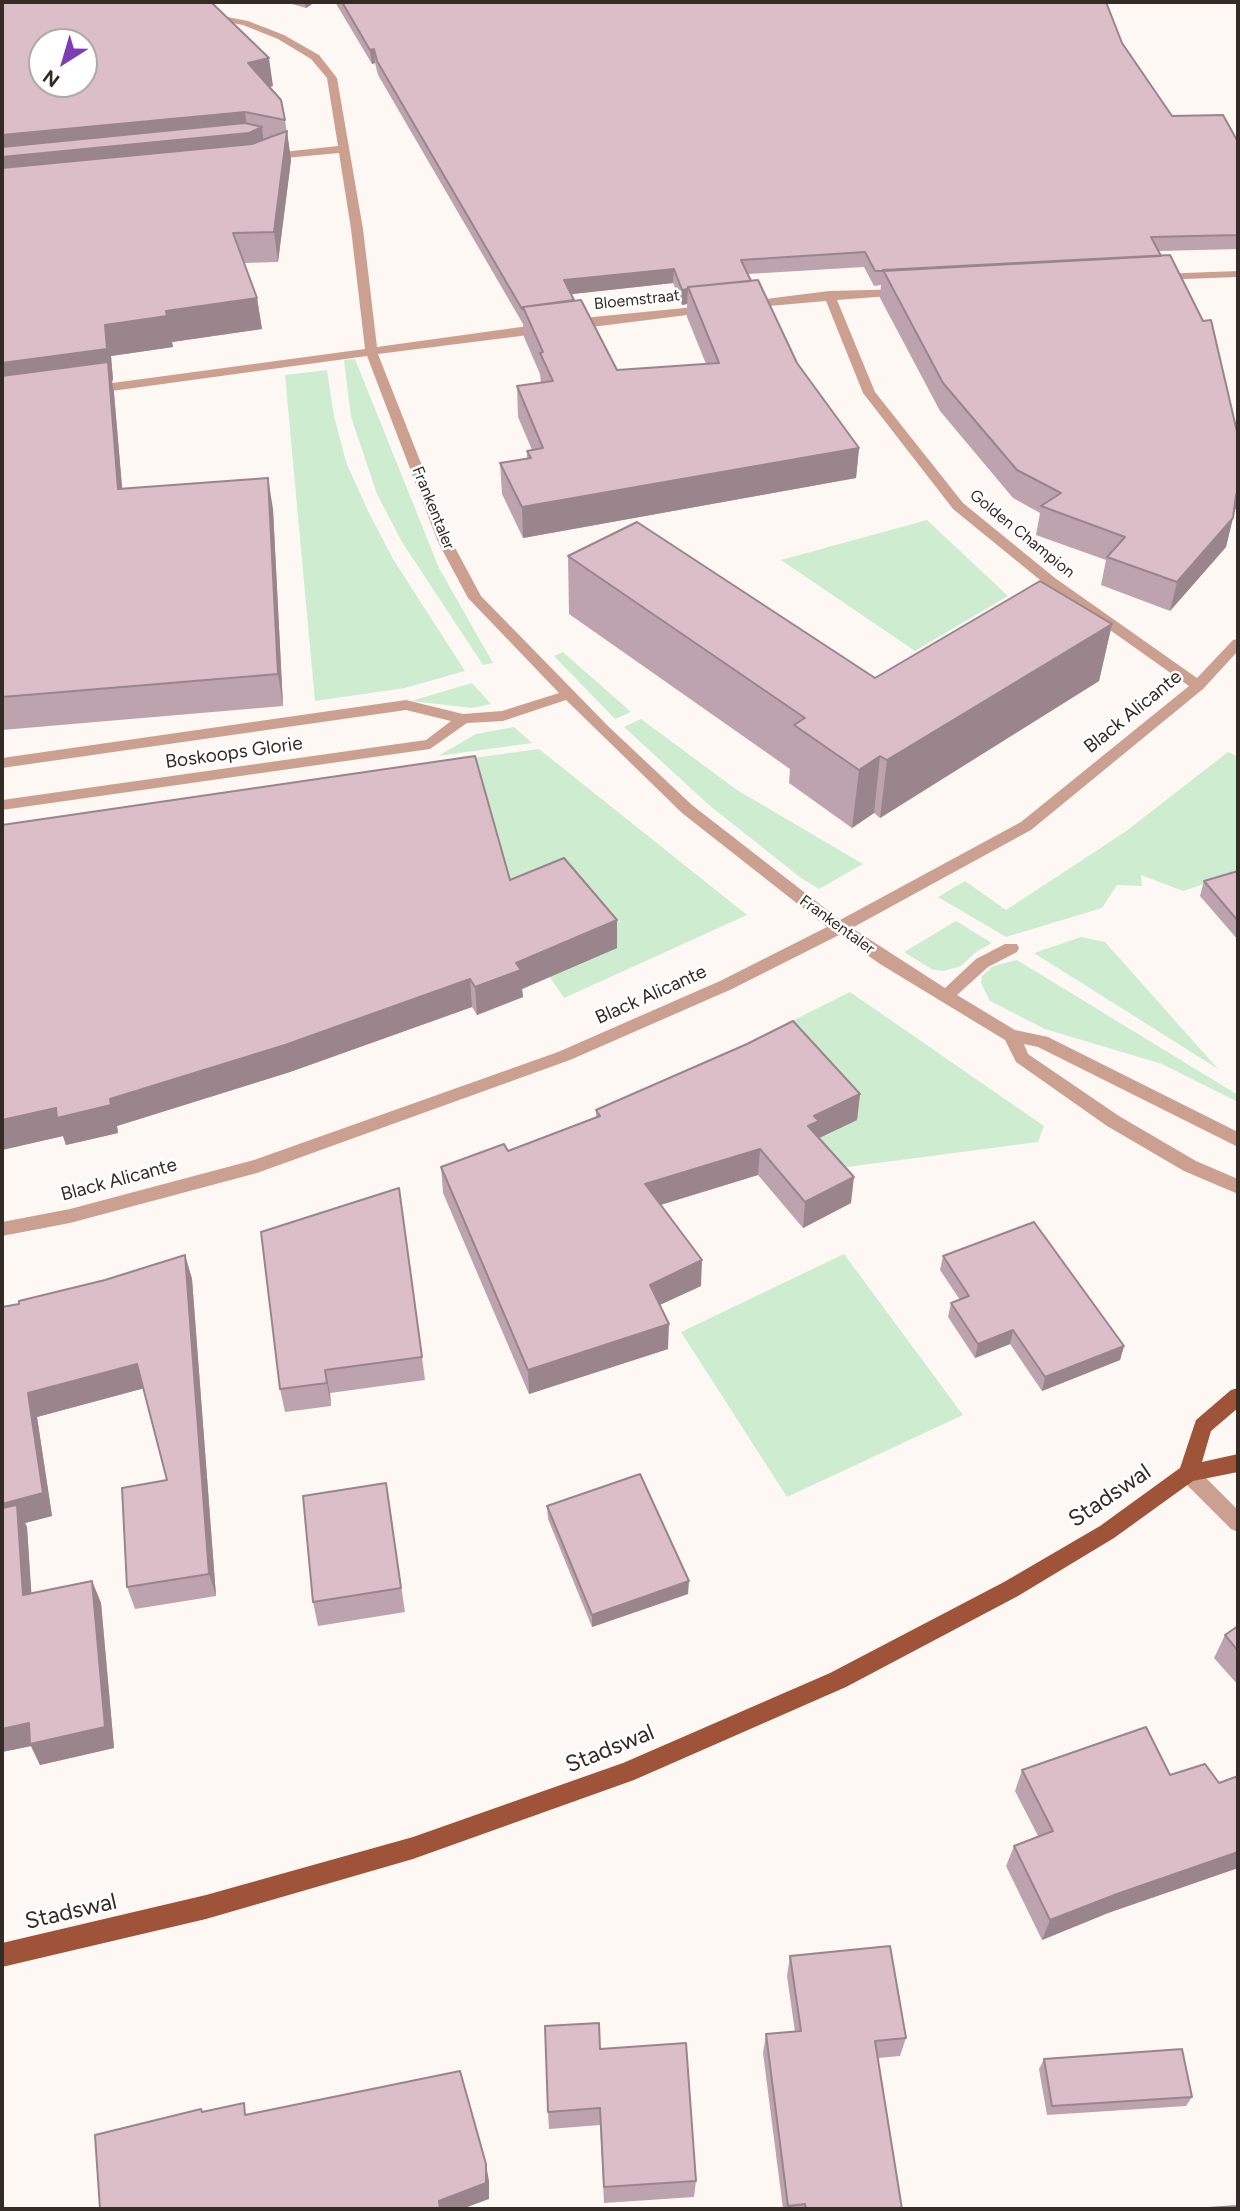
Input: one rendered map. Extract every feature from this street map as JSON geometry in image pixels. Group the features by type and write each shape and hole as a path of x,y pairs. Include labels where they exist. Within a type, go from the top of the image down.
{"main road":[{"path":"1188,1473 1203,1426 1238,1396"},
{"name":"Stadswal","path":"2,1955 206,1907 413,1848 516,1814 626,1772 838,1681 948,1623 1107,1532 1188,1473 1238,1463"}],"street":[{"name":"Frankentaler","path":"196,14 245,23 281,37 315,57 332,78 371,351 445,542 475,598 687,809 737,850 841,927 945,997 1011,1036 1042,1041 1238,1140"},
{"path":"261,149 283,155"},
{"path":"256,168 283,155 344,149"},
{"path":"1150,278 1238,274"},
{"name":"Bloemstraat","path":"82,391 593,321 829,295 920,289"},
{"name":"Golden Champion","path":"829,295 869,393 958,506 1049,581 1198,686"},
{"name":"Black Alicante","path":"2,1229 70,1216 257,1166 539,1065 726,985 841,927 1026,826 1198,686 1238,643"},
{"name":"Boskoops Glorie","path":"2,763 406,705 463,719 510,714 570,694"},
{"name":"Boskoops Glorie","path":"2,805 430,744 463,719"},
{"path":"945,997 982,962 1010,948"},
{"name":"Frankentaler","path":"1011,1036 1022,1058 1113,1121 1190,1166 1238,1187"},
{"path":"1188,1473 1238,1523"}],"green space":[{"path":"355,359 439,568 493,663 483,665 402,542 377,494 351,417 344,360"},
{"path":"327,370 334,416 346,462 369,513 393,559 465,671 405,688 315,701 285,375"},
{"path":"927,520 1008,596 915,651 781,560"},
{"path":"563,652 631,712 615,719 554,656"},
{"path":"472,683 491,704 472,708 411,701"},
{"path":"641,719 737,790 863,864 819,889 801,878 709,805 624,727"},
{"path":"514,727 532,743 438,756 476,734"},
{"path":"539,749 747,915 564,998 473,864 393,769"},
{"path":"1228,752 1238,757 1238,873 1183,891 1141,875 1142,886 1117,885 1102,908 1006,937 938,897 965,881 1006,910 1125,832"},
{"path":"956,921 992,943 976,952 961,966 944,971 933,970 904,952"},
{"path":"1081,937 1105,942 1218,1069 1034,953"},
{"path":"1017,960 1238,1095 1238,1099 1236,1101 1162,1064 1045,1029 990,1001 981,983 982,976 993,966"},
{"path":"850,992 1044,1126 1038,1142 839,1168 705,1064"},
{"path":"844,1254 963,1415 787,1497 681,1332"}],"building":[{"path":"2,2 211,2 269,58 248,63 281,100 285,120 245,112 2,135"},
{"path":"342,2 1106,2 1122,43 1172,116 1223,115 1238,142 1238,235 1151,237 1161,256 883,271 875,271 865,252 741,260 751,281 688,287 682,290 674,269 564,280 574,300 522,309 377,61 374,49 370,50"},
{"path":"245,123 262,127 249,133 2,157 2,147"},
{"path":"287,131 274,232 233,233 257,298 166,311 167,316 105,325 107,349 2,363 2,168 252,144"},
{"path":"1170,255 1203,321 1211,320 1238,436 1238,490 1233,518 1177,582 1107,557 1125,537 1041,506 1061,493 1017,470 943,383 883,270"},
{"path":"758,280 797,363 859,448 522,507 500,463 531,458 527,451 543,448 517,386 553,381 523,307 581,300 617,370 719,363 688,287"},
{"path":"108,362 118,489 268,478 278,674 2,697 2,376"},
{"path":"637,522 875,678 1040,581 1112,624 887,760 880,756 859,770 794,725 805,718 568,556"},
{"path":"475,756 510,880 564,858 617,920 516,963 521,970 475,987 470,979 285,1045 110,1099 111,1105 57,1118 56,1108 2,1120 2,825"},
{"path":"1238,871 1238,921 1204,881"},
{"path":"793,1021 860,1094 814,1116 819,1121 808,1126 854,1177 805,1202 760,1149 645,1184 702,1260 650,1285 669,1324 528,1370 441,1167 504,1144 508,1151 600,1116 596,1110"},
{"path":"399,1188 422,1357 325,1370 327,1383 280,1389 261,1232"},
{"path":"1034,1222 1124,1346 1045,1377 1013,1330 978,1344 951,1303 969,1296 943,1256"},
{"path":"185,1255 209,1574 127,1587 122,1488 167,1480 137,1364 28,1393 43,1493 2,1504 2,1307 105,1280"},
{"path":"640,1474 689,1581 592,1615 547,1506"},
{"path":"386,1483 401,1588 313,1602 303,1496"},
{"path":"17,1505 23,1595 92,1581 105,1727 30,1744 29,1723 2,1729 2,1508"},
{"path":"1238,1626 1238,1651 1225,1635"},
{"path":"1146,1727 1170,1775 1205,1764 1219,1783 1238,1776 1238,1852 1050,1920 1014,1846 1053,1831 1022,1770"},
{"path":"890,1946 906,2038 875,2041 902,2209 806,2209 805,2204 788,2206 766,2034 801,2031 790,1956"},
{"path":"599,2023 600,2049 686,2043 696,2181 604,2187 600,2108 548,2112 545,2026"},
{"path":"1182,2049 1192,2097 1052,2106 1044,2059"},
{"path":"460,2071 486,2164 486,2183 439,2201 440,2209 100,2209 95,2135 201,2109 202,2112 244,2103 245,2115"},
{"path":"1238,2206 1238,2209 1193,2209"}]}
